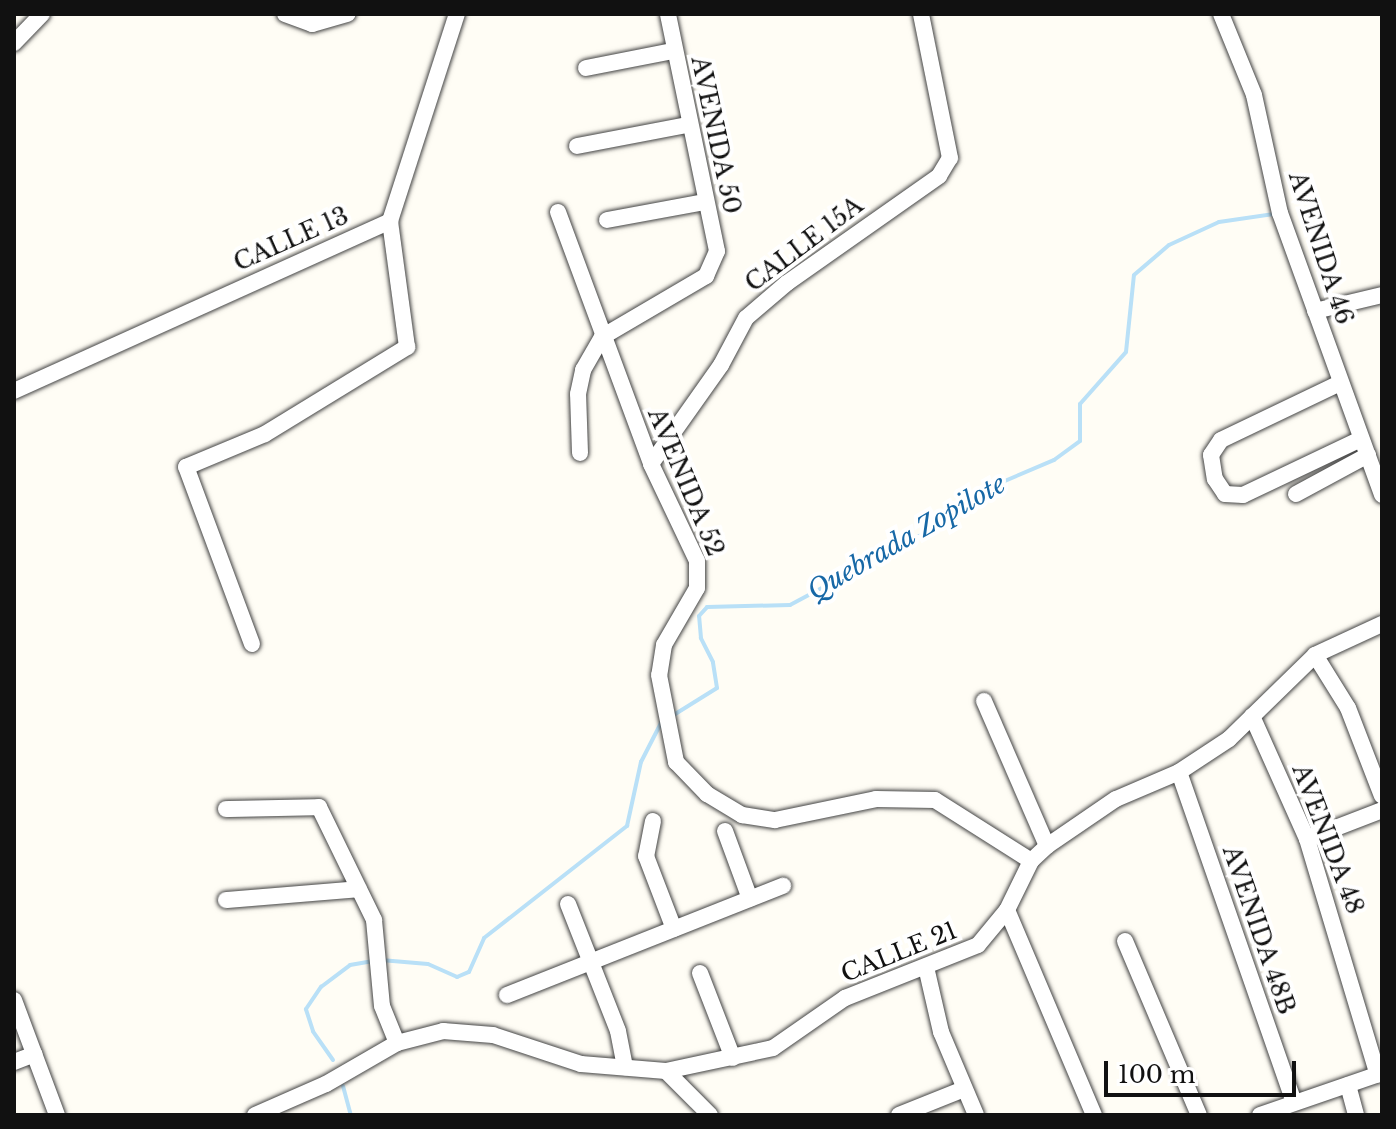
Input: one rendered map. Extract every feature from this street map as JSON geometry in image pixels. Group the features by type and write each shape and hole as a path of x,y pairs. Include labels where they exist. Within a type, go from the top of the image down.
{"street":[{"path":"14,43 42,14"},
{"path":"285,14 312,24 348,14"},
{"path":"252,644 186,467 265,434 407,347 390,221 457,14"},
{"name":"AVENIDA 50","path":"602,337 706,276 717,251 687,125 668,14"},
{"name":"CALLE 15A","path":"651,464 721,365 746,318 787,283 939,176 950,158 921,14"},
{"name":"AVENIDA 46","path":"1221,14 1254,95 1280,213 1380,485"},
{"path":"586,68 673,51"},
{"path":"577,146 687,125"},
{"path":"607,220 705,202"},
{"name":"AVENIDA 52","path":"558,212 651,464 699,574 697,588 664,645 659,675 676,762 707,794 742,815 775,820 876,799 935,800 1031,861"},
{"name":"CALLE 13","path":"14,391 390,221"},
{"path":"1315,311 1382,295"},
{"path":"580,453 578,394 583,370 602,337"},
{"path":"1340,383 1221,440 1211,455 1215,479 1225,494 1243,495 1361,439"},
{"path":"1296,494 1368,455"},
{"name":"CALLE 21","path":"255,1115 326,1084 397,1043 459,1030 493,1035 548,1057 666,1071 773,1048 845,998 978,945 1007,910 1031,861 1047,846 1116,799 1179,772 1252,716 1315,655 1382,624"},
{"path":"1315,655 1348,708 1382,796"},
{"path":"984,701 1047,846"},
{"name":"AVENIDA 48","path":"1252,716 1307,839 1380,1074"},
{"name":"AVENIDA 48B","path":"1179,772 1294,1103"},
{"path":"226,809 313,804 323,812 359,889 379,943 382,1006 397,1043"},
{"path":"1307,839 1382,810"},
{"path":"653,821 646,856 674,929"},
{"path":"725,831 750,899"},
{"path":"507,995 783,886"},
{"path":"226,900 359,889"},
{"path":"568,904 618,1031 625,1067"},
{"path":"1007,910 1094,1115"},
{"path":"1125,941 1199,1115"},
{"path":"926,967 941,1032 976,1115"},
{"path":"700,973 733,1058"},
{"path":"14,1000 57,1115"},
{"path":"14,1062 35,1054"},
{"path":"666,1071 710,1115"},
{"path":"1260,1115 1380,1074"},
{"path":"1348,1085 1356,1115"},
{"path":"899,1115 964,1089"}],"waterway":[{"name":"Quebrada Zopilote","path":"672,716 717,688 713,662 701,638 699,616 707,607 790,605 951,519 1000,483 1054,460 1080,441 1080,404 1126,352 1134,275 1169,245 1219,222 1274,214"},
{"name":"Quebrada Zopilote","path":"381,960 428,964 457,977 469,972 484,938 627,826 641,762 663,719"},
{"name":"Quebrada Zopilote","path":"333,1060 313,1031 306,1009 321,987 350,965 372,961"},
{"path":"343,1086 351,1115"}]}
